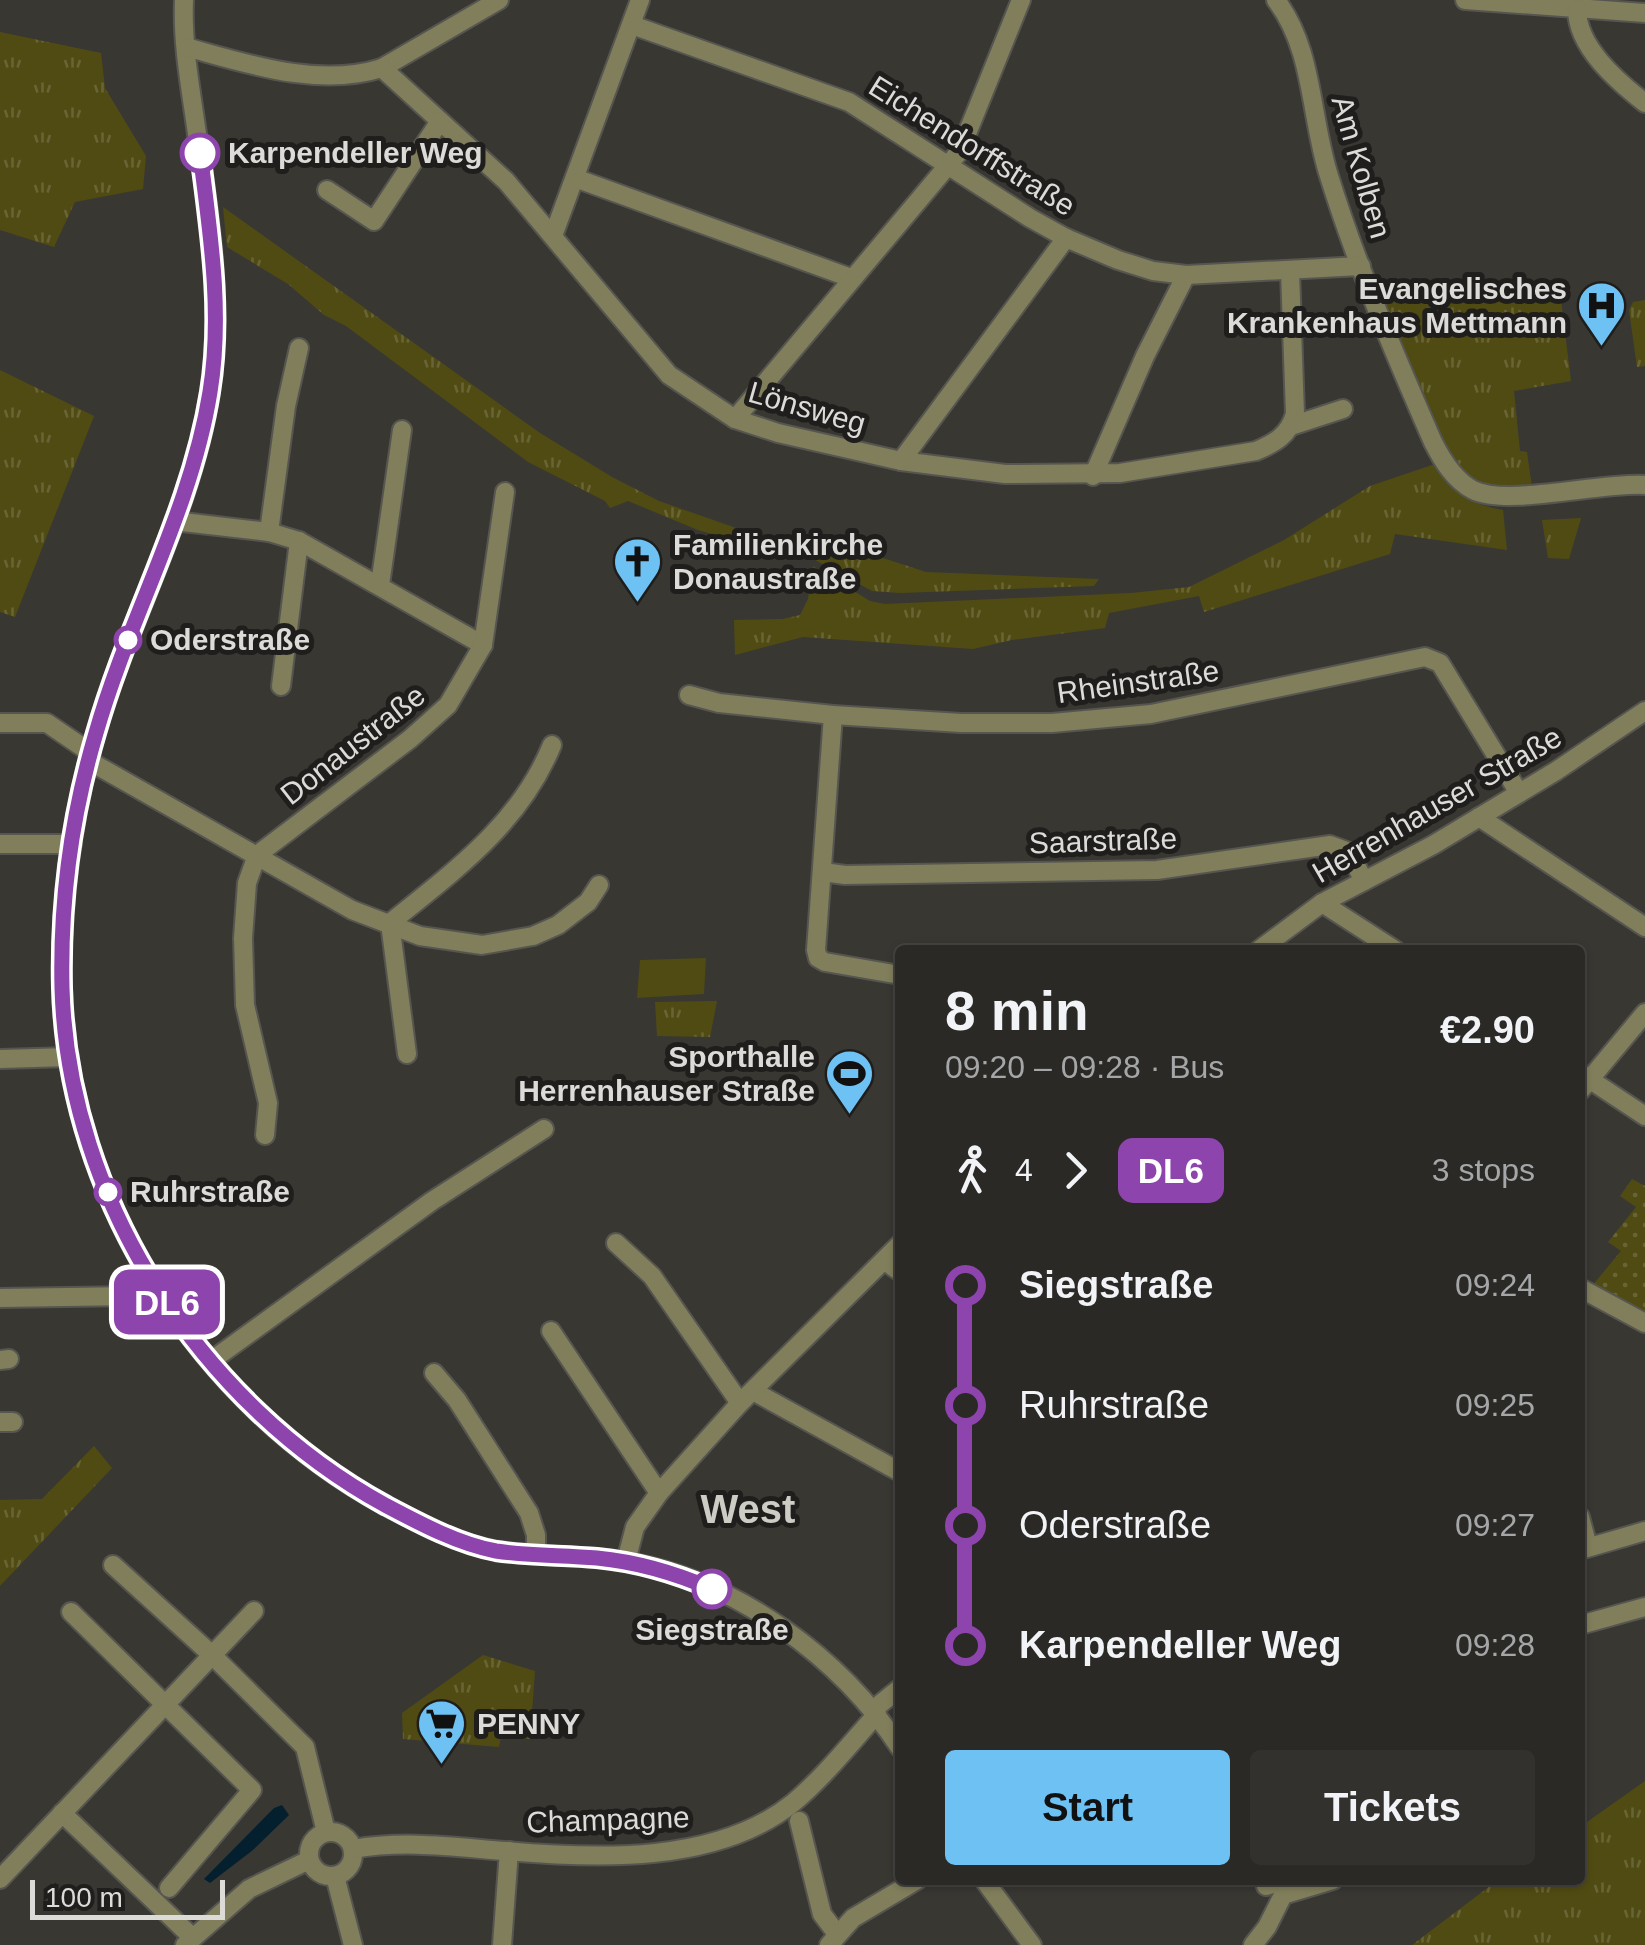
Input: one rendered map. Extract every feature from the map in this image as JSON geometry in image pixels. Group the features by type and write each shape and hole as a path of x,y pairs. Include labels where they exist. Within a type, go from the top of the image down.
{"street":[{"path":"184,0 216,304 211,388 203,431 174,521 127,642 90,757 72,844 62,988 69,1058 80,1110 102,1179 155,1284 210,1362 270,1424 336,1475 383,1504 478,1546 626,1561 686,1578 747,1608 829,1665 876,1712 895,1740"},
{"path":"186,47 300,74 363,74 382,68 499,0"},
{"path":"553,236 640,0"},
{"path":"735,419 960,151 1021,0"},
{"name":"Am Kolben","path":"1276,0 1300,42 1320,145 1361,266 1439,454 1469,488 1489,494 1645,485"},
{"path":"1466,0 1645,13"},
{"path":"1577,10 1585,43 1645,103"},
{"name":"Eichendorffstraße","path":"632,24 837,96 1066,238 1118,260 1153,271 1186,275 1290,271"},
{"name":"Lönsweg","path":"382,68 506,180 669,376 735,419 901,462 1005,474 1093,476 1256,450 1281,438 1292,426 1343,409"},
{"path":"327,190 374,221 440,120"},
{"path":"575,178 851,278"},
{"path":"901,462 1066,238"},
{"path":"1292,426 1296,404 1290,271 1361,266"},
{"path":"1093,476 1186,275"},
{"path":"269,532 286,406 299,348"},
{"path":"380,585 402,430"},
{"name":"Donaustraße","path":"256,855 410,738 448,704 483,645 504,492"},
{"path":"174,521 269,532 299,540 483,645"},
{"path":"281,686 299,540"},
{"name":"Rheinstraße","path":"689,695 719,703 833,715 974,724 1052,723 1126,717 1424,657 1440,662 1519,793"},
{"name":"Herrenhauser Straße","path":"1266,945 1322,902 1479,817 1645,711"},
{"path":"833,715 816,950 818,958 825,962 895,974"},
{"path":"0,723 47,723 90,757 352,910 420,936 482,944 533,936 558,925 588,902 600,885"},
{"path":"390,923 492,838 527,796 552,746"},
{"path":"1479,817 1645,928"},
{"path":"0,844 72,844"},
{"name":"Saarstraße","path":"823,872 845,875 1157,870 1330,845 1349,852 1364,881"},
{"path":"256,855 247,883 242,938 245,1005 268,1103 265,1135"},
{"path":"1322,902 1387,945"},
{"path":"390,923 407,1054"},
{"path":"1585,1079 1645,1013"},
{"path":"0,1058 69,1058"},
{"path":"1585,1082 1645,1116"},
{"path":"210,1362 432,1201 544,1129"},
{"path":"616,1243 652,1276 746,1397 895,1470"},
{"path":"626,1561 635,1527 659,1493 746,1397 895,1249"},
{"path":"884,1260 895,1268"},
{"path":"0,1298 132,1296 155,1284"},
{"path":"1585,1291 1645,1323"},
{"path":"550,1331 659,1493"},
{"path":"434,1373 457,1400 529,1513 536,1534 536,1554"},
{"path":"1585,1548 1645,1531"},
{"path":"113,1564 305,1747 326,1832"},
{"path":"1585,1624 1645,1607"},
{"path":"0,1879 254,1611"},
{"path":"71,1612 252,1790 169,1888"},
{"name":"Champagne","path":"353,1849 394,1844 582,1854 643,1852 737,1835 793,1802 895,1693"},
{"path":"62,1814 188,1941 248,1889 308,1860"},
{"path":"798,1821 822,1914 833,1940 859,1914 908,1885"},
{"path":"326,1832 346,1837 353,1849 349,1867 336,1876 316,1872 308,1860 311,1842 326,1832"},
{"path":"502,1945 509,1851"},
{"path":"336,1876 353,1945"},
{"path":"988,1885 1032,1945"},
{"path":"1253,1945 1267,1928 1277,1885"}],"green space":[{"path":"0,32 101,53 105,88 146,156 143,189 75,202 54,247 0,230"},
{"path":"223,207 540,433 659,501 796,549 818,553 846,546 926,572 1099,579 1094,586 872,591 808,556 795,553 794,558 698,530 628,501 610,508 605,501 528,462 346,326 324,315 288,284 227,247"},
{"path":"1434,284 1448,304 1560,292 1571,381 1514,391 1520,451 1527,452 1532,487 1482,484 1463,472 1444,451 1382,301"},
{"path":"1645,300 1645,366 1637,367 1629,310 1633,302"},
{"path":"0,370 94,416 15,617 0,612"},
{"path":"1435,464 1463,496 1503,510 1507,550 1395,534 1390,554 1204,612 1199,596 1109,613 1105,628 973,649 803,637 735,655 734,620 800,615 808,599 813,566 870,601 885,604 1189,587 1284,540 1370,486"},
{"path":"1581,518 1569,559 1548,558 1542,520"},
{"path":"706,958 704,994 637,998 640,960"},
{"path":"717,1001 710,1037 657,1036 655,1002"},
{"path":"1632,1179 1645,1186 1645,1315 1591,1287 1621,1251 1608,1242 1636,1207 1620,1196"},
{"path":"94,1446 112,1468 0,1586 0,1500 42,1499"},
{"path":"483,1655 535,1671 530,1739 501,1737 499,1747 403,1739 402,1713"},
{"path":"1645,1781 1645,1945 1412,1945 1491,1885 1585,1885 1585,1823"}],"water":[{"path":"282,1805 289,1815 253,1850 210,1883 204,1879 274,1808"}],"bus line":[{"name":"DL6","path":"200,153 216,304 211,388 187,486 96,733 73,834 66,888 62,988 66,1033 80,1110 95,1159 134,1247 189,1334 220,1373 270,1424 336,1475 428,1527 478,1546 626,1561 712,1589"}],"place":[{"name":"Karpendeller Weg","path":"200,153"},
{"name":"Evangelisches Krankenhaus Mettmann","path":"1602,348"},
{"name":"Familienkirche Donaustraße","path":"638,604"},
{"name":"Oderstraße","path":"128,640"},
{"name":"Sporthalle Herrenhauser Straße","path":"850,1116"},
{"name":"Ruhrstraße","path":"108,1192"},
{"name":"Siegstraße","path":"712,1589"},
{"name":"PENNY","path":"442,1766"}],"district":[{"name":"West","path":"748,1509"}]}
